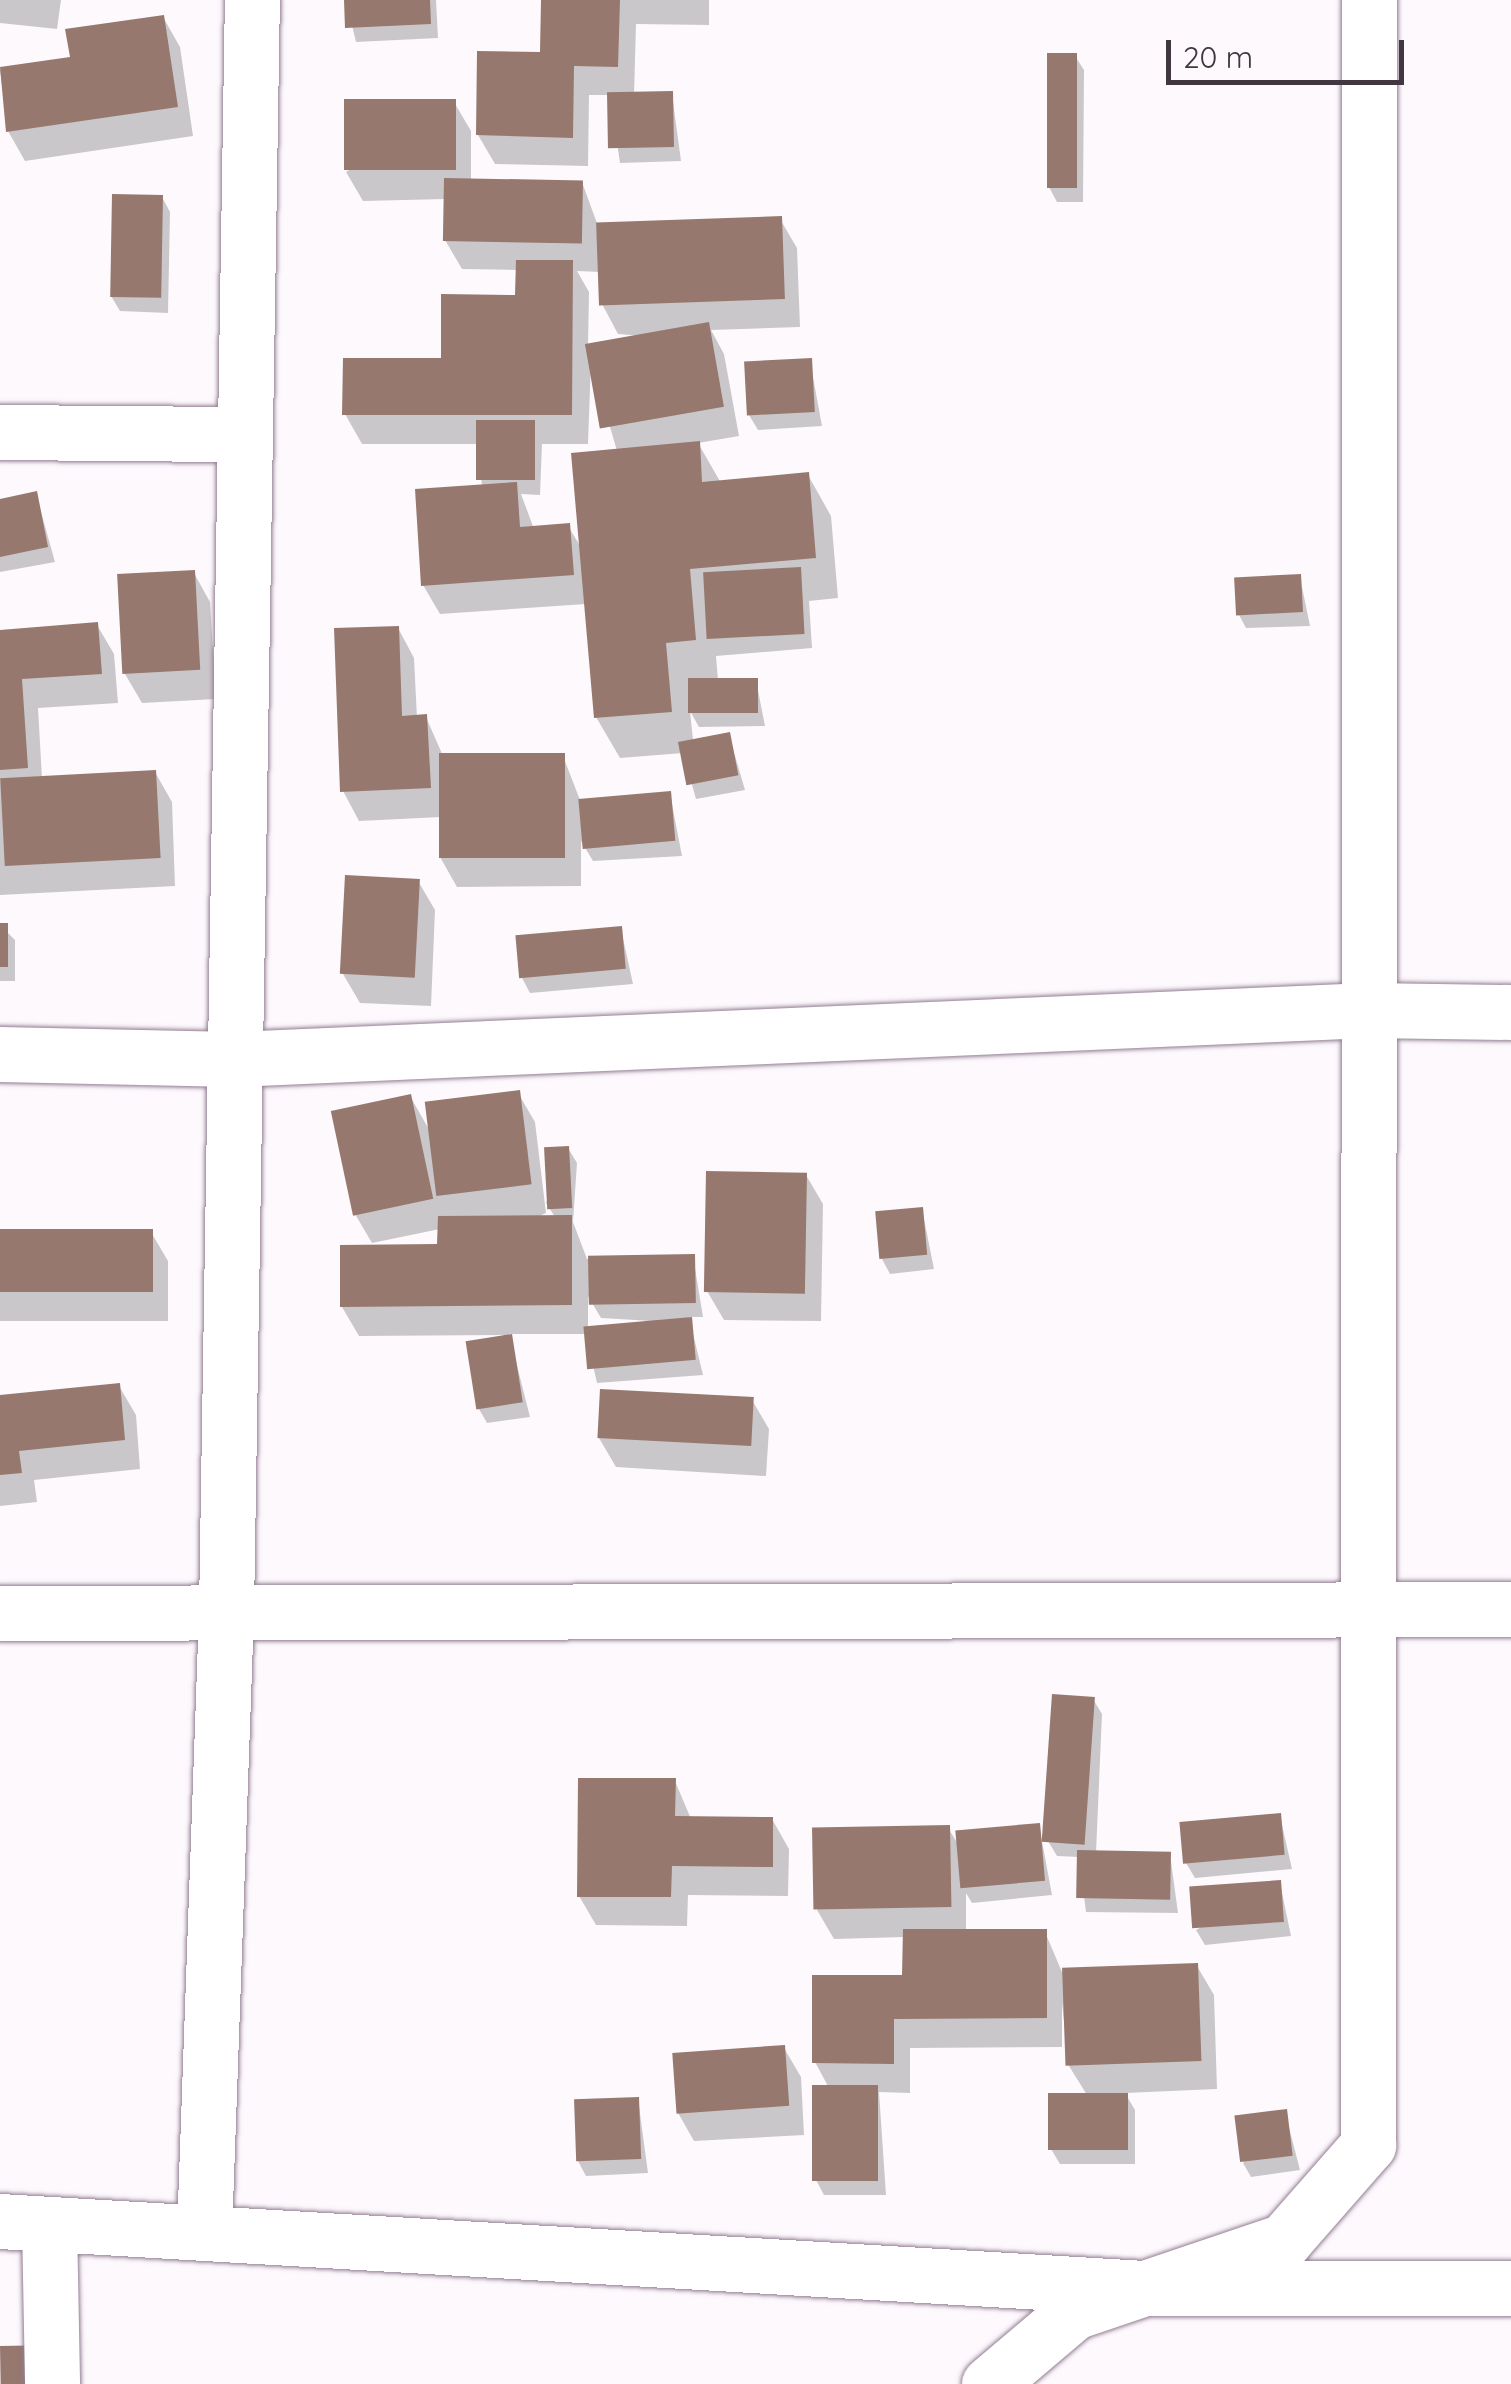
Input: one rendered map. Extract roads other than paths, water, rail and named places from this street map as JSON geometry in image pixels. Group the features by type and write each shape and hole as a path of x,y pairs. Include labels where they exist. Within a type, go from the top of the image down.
{"street":[{"path":"204,2233 226,1612 252,0"},
{"path":"990,2384 1074,2312 1284,2241 1368,2145 1369,0"},
{"path":"0,432 244,434"},
{"path":"0,1054 234,1059 1368,1010 1511,1012"},
{"path":"0,1613 1511,1609"},
{"path":"52,2384 24,2222 1145,2288 1511,2288"}]}
